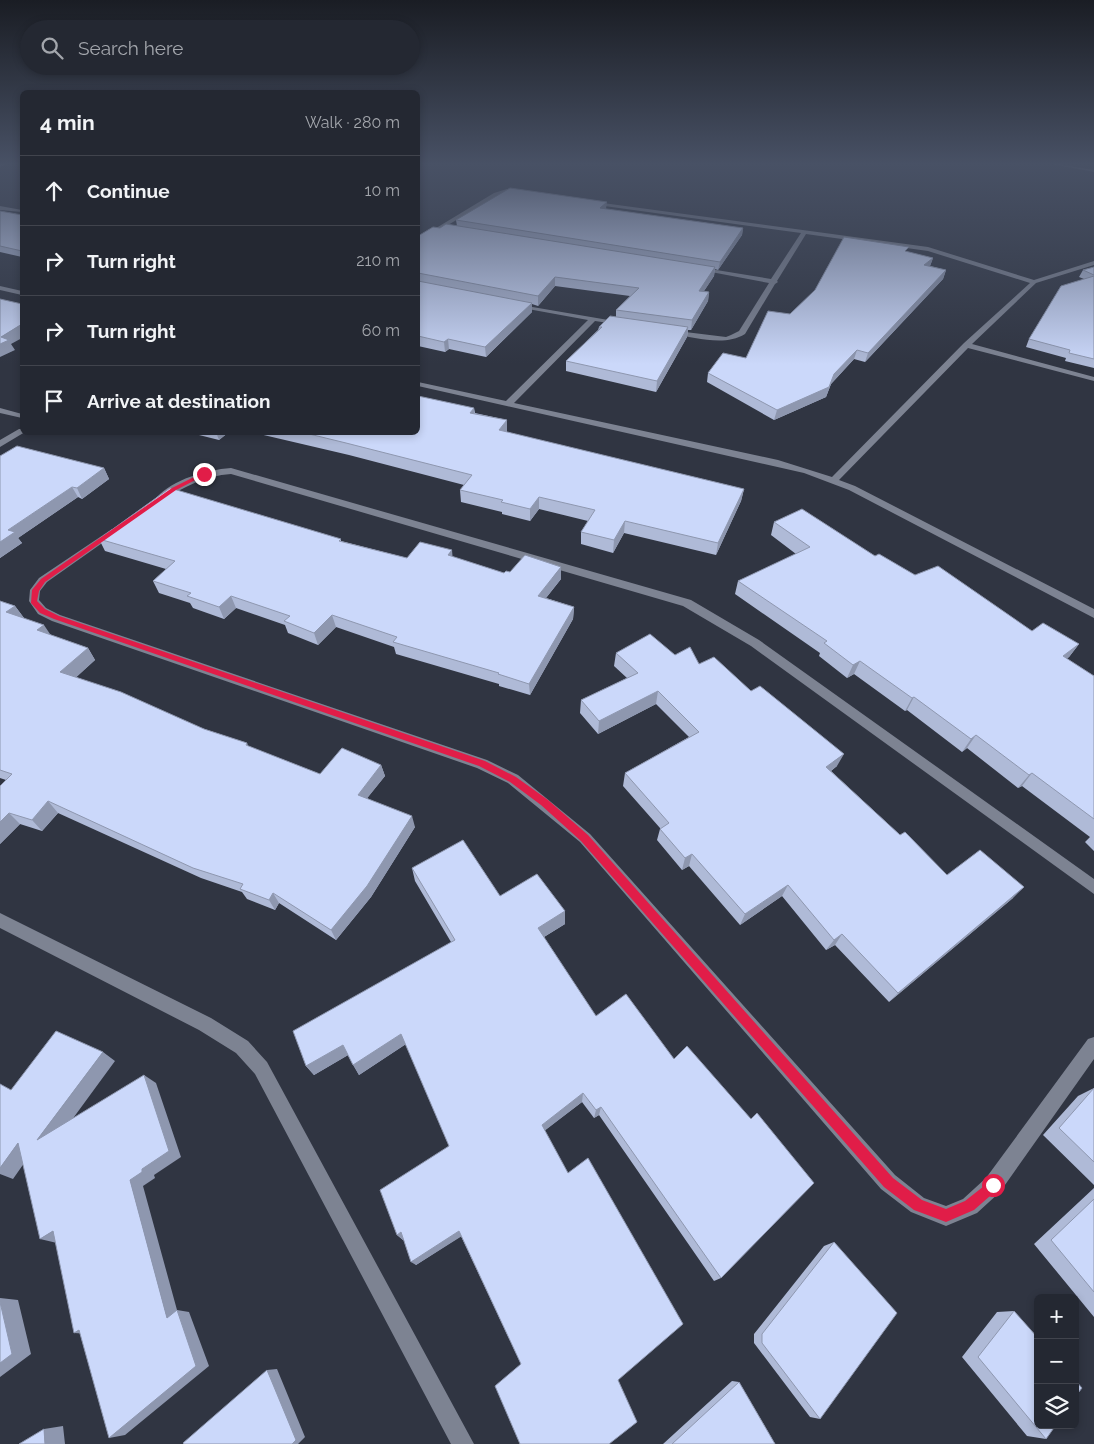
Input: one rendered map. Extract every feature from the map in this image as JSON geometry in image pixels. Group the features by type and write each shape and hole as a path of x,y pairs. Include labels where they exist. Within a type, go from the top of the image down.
{"street":[{"path":"420,241 437,229"},
{"path":"786,229 928,250 955,256 1034,282"},
{"path":"664,330 712,338 734,337 742,332 775,282 804,232"},
{"path":"834,480 967,345 1034,282 1094,263"},
{"path":"686,268 775,282"},
{"path":"0,288 20,293"},
{"path":"505,303 628,325"},
{"path":"508,404 592,320"},
{"path":"967,345 1094,379"},
{"path":"420,384 778,463 834,480 1094,614"},
{"path":"0,410 20,415"},
{"path":"0,444 20,432"},
{"path":"149,506 192,479 204,474 231,471 687,603 755,644 1094,887"},
{"path":"125,523 43,580 35,590 34,601 42,611 56,618 482,764 513,779 584,838 888,1182 918,1205 946,1216 970,1206 993,1185 1094,1045"},
{"path":"0,920 205,1024 242,1047 261,1068 462,1444"}],"building":[{"path":"0,229 20,229 20,251 0,246"},
{"path":"429,229 480,229 715,267 699,291 709,292 692,320 616,310 639,288 555,277 538,296 420,273 420,235"},
{"path":"515,229 742,229 720,262"},
{"path":"844,237 909,247 905,251 933,258 924,265 946,270 868,353 857,350 834,374 829,387 777,410 708,373 723,353 746,358 768,311 790,314 815,290"},
{"path":"1094,267 1094,275 1083,270"},
{"path":"1094,276 1094,359 1069,353 1070,350 1029,339 1061,286"},
{"path":"420,281 532,303 485,347 448,339 444,342 420,336"},
{"path":"0,299 20,304 20,325 1,337 9,340 0,344"},
{"path":"610,316 688,327 657,381 566,361 602,327 599,327"},
{"path":"420,396 474,408 470,413 507,420 499,430 744,489 718,543 625,521 614,540 581,532 595,510 539,497 530,509 501,502 503,500 460,490 472,475 313,435 420,435"},
{"path":"17,446 104,468 77,488 72,487 8,530 15,532 0,542 0,456"},
{"path":"170,488 341,539 339,541 407,558 420,542 452,550 448,555 504,573 506,571 510,572 525,555 561,567 538,596 574,607 529,684 499,673 393,642 397,637 332,615 314,633 284,621 290,616 231,596 219,607 187,596 191,593 153,581 175,561 99,539"},
{"path":"802,509 875,556 879,554 915,575 938,566 1032,631 1043,623 1079,644 1063,656 1094,676 1094,819 1032,773 1029,775 976,735 971,739 914,697 912,698 860,661 853,665 824,643 827,641 738,581 810,547 774,522"},
{"path":"0,601 15,606 6,612 44,625 37,630 88,648 60,672 121,692 204,729 247,743 246,745 320,774 342,748 381,765 358,795 412,816 367,886 331,930 273,893 269,900 240,889 243,884 193,868 48,801 32,820 9,813 0,822 0,786 12,774 0,770"},
{"path":"650,634 675,655 690,647 699,664 714,657 751,691 760,686 844,754 826,767 900,835 905,832 947,875 980,850 1024,887 898,993 842,934 834,940 788,885 745,914 692,854 685,858 660,829 669,823 625,773 699,732 658,691 599,721 581,700 638,673 616,653"},
{"path":"463,840 500,896 537,874 565,911 538,928 596,1016 626,994 674,1059 687,1046 751,1119 757,1113 814,1183 721,1278 601,1107 596,1110 583,1093 542,1125 568,1173 588,1158 683,1324 618,1380 637,1422 609,1444 520,1444 495,1386 521,1364 459,1231 411,1262 401,1232 397,1235 380,1190 449,1146 401,1034 353,1065 343,1045 306,1066 293,1031 455,940 412,868"},
{"path":"56,1031 103,1052 37,1140 144,1075 169,1151 142,1169 142,1172 130,1180 167,1318 177,1310 196,1366 109,1438 79,1330 74,1333 53,1231 40,1239 18,1143 0,1168 0,1084 11,1090"},
{"path":"1094,1088 1094,1162 1059,1128"},
{"path":"1094,1199 1094,1292 1051,1240"},
{"path":"834,1242 897,1313 820,1419 762,1343 762,1334"},
{"path":"0,1302 12,1354 0,1363"},
{"path":"1014,1311 1034,1334 1034,1425 978,1357"},
{"path":"267,1370 296,1440 292,1444 183,1443"},
{"path":"739,1382 775,1444 672,1444"},
{"path":"44,1429 45,1444 19,1444"},
{"path":"1038,1429 1053,1429 1046,1439"}],"route":[{"path":"204,474 174,489 43,580 35,590 34,601 42,611 56,618 482,764 513,779 584,838 888,1182 918,1205 946,1216 970,1206 993,1185"}]}
